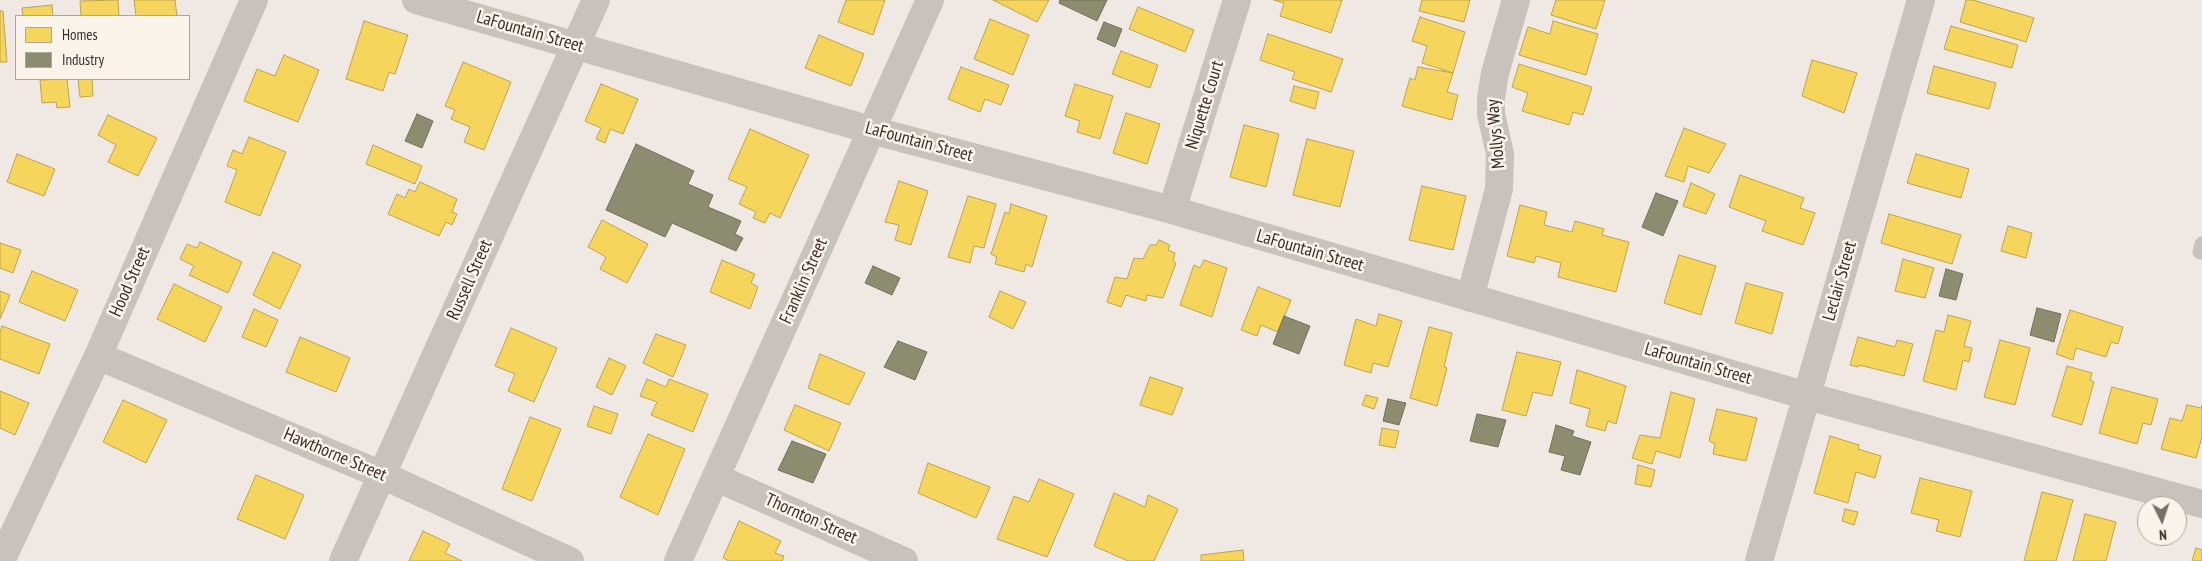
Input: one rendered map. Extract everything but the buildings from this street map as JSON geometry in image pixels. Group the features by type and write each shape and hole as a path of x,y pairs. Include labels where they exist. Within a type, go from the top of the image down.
{"street":[{"name":"Hood Street","path":"1,561 7,529 98,356 254,0"},
{"name":"LaFountain Street","path":"416,0 871,130 1172,210 1808,396 2202,504"},
{"name":"Russell Street","path":"344,561 596,0"},
{"name":"Franklin Street","path":"678,561 717,478 930,0"},
{"name":"Niquette Court","path":"1172,210 1237,0"},
{"name":"Mollys Way","path":"1470,298 1499,189 1500,154 1491,114 1491,98 1495,73 1516,0"},
{"name":"Leclair Street","path":"1759,561 1921,0"},
{"name":"Hawthorne Street","path":"98,356 382,475 570,561"},
{"name":"Thornton Street","path":"717,478 904,561"}]}
